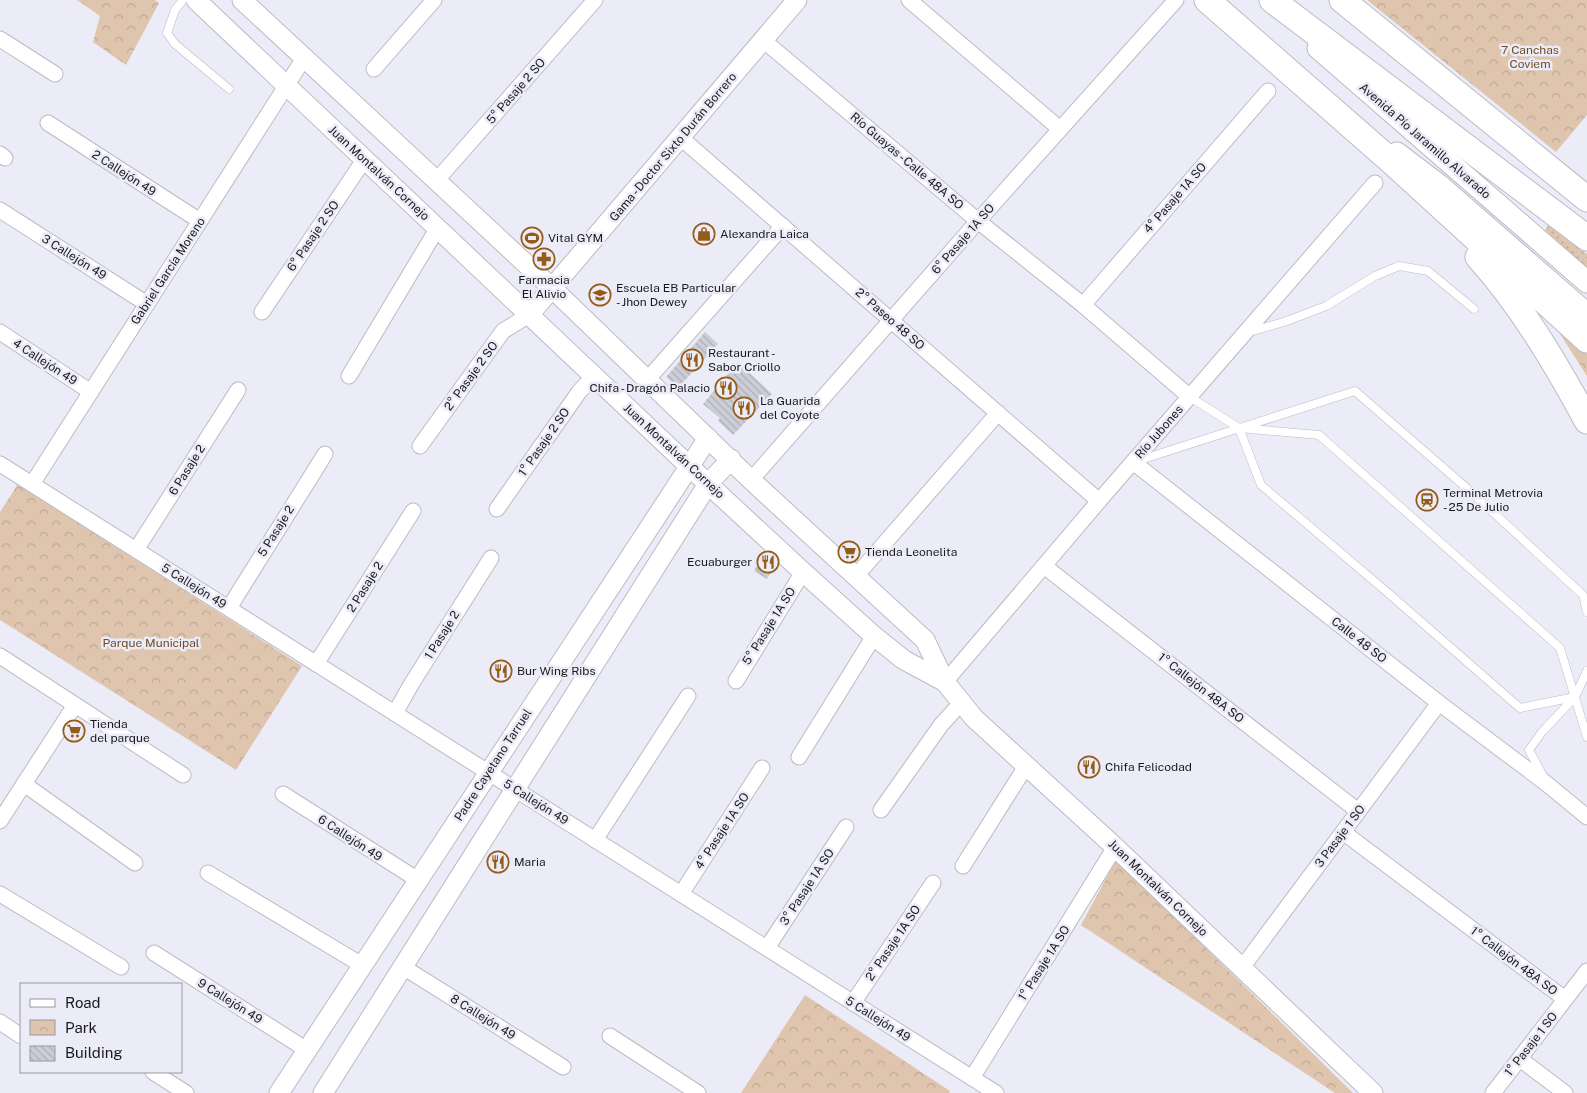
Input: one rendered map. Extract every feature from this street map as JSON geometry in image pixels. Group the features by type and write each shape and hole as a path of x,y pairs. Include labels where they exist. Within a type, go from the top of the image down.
{"highway":[{"path":"1208,0 1391,161 1587,340"},
{"path":"1272,0 1587,238"},
{"path":"1342,0 1587,199"},
{"path":"1391,161 1489,270 1510,297 1543,344 1587,422"}],"main road":[{"name":"Avenida Pío Jaramillo Alvarado","path":"1263,0 1587,282"},
{"name":"Avenida Pío Jaramillo Alvarado","path":"1305,85 1439,184 1587,314"}],"street":[{"name":"Juan Montalván Cornejo","path":"242,0 553,289 751,480 925,640 945,682 961,704 1115,847 1373,1093"},
{"path":"374,69 434,0"},
{"name":"5° Pasaje 2 SO","path":"436,181 595,0"},
{"name":"Gama - Doctor Sixto Durán Borrero","path":"529,315 797,0"},
{"path":"909,0 1060,129"},
{"name":"6° Pasaje 1A SO","path":"751,480 978,221 1176,0"},
{"name":"Juan Montalván Cornejo","path":"208,4 286,86 803,572 874,636 904,660 945,682"},
{"path":"0,39 55,74"},
{"name":"Río Guayas - Calle 48A SO","path":"763,40 978,221 1083,305 1190,397"},
{"name":"Gabriel García Moreno","path":"32,484 304,58"},
{"name":"4° Pasaje 1A SO","path":"1083,305 1268,91"},
{"name":"2 Callejón 49","path":"48,123 200,221"},
{"name":"2° Paseo 48 SO","path":"681,138 1099,501"},
{"name":"6° Pasaje 2 SO","path":"262,312 364,160"},
{"name":"Río Jubones","path":"945,682 1375,183"},
{"name":"3 Callejón 49","path":"0,210 147,304"},
{"path":"647,380 783,226"},
{"path":"349,376 437,229"},
{"name":"2° Pasaje 2 SO","path":"420,446 504,331 529,315"},
{"name":"4 Callejón 49","path":"0,332 91,392"},
{"name":"1° Pasaje 2 SO","path":"496,509 579,392 594,376"},
{"name":"6 Pasaje 2","path":"136,550 238,390"},
{"path":"856,576 998,413"},
{"name":"Padre Cayetano Tarruel","path":"279,1093 708,438"},
{"name":"5 Pasaje 2","path":"229,608 324,454"},
{"path":"323,1093 708,484 730,459"},
{"name":"Calle 48 SO","path":"1133,462 1587,817"},
{"name":"5 Callejón 49","path":"0,464 996,1093"},
{"name":"2 Pasaje 2","path":"316,664 413,511"},
{"name":"1 Pasaje 2","path":"395,713 491,558"},
{"name":"1° Callejón 48A SO","path":"1044,566 1358,811"},
{"name":"5° Pasaje 1A SO","path":"736,680 803,572"},
{"path":"799,757 874,636"},
{"path":"0,656 183,776"},
{"path":"595,840 688,696"},
{"name":"3 Pasaje 1 SO","path":"1241,969 1439,703"},
{"path":"881,810 941,725 961,704"},
{"path":"0,821 75,705"},
{"path":"963,866 1026,766"},
{"name":"4° Pasaje 1A SO","path":"681,894 762,768"},
{"path":"24,784 135,863"},
{"name":"6 Callejón 49","path":"283,794 418,880"},
{"name":"3° Pasaje 1A SO","path":"767,948 846,827"},
{"name":"1° Callejón 48A SO","path":"1343,832 1565,999"},
{"name":"1° Pasaje 1A SO","path":"972,1078 1115,847"},
{"path":"208,873 362,965"},
{"name":"2° Pasaje 1A SO","path":"853,1003 933,883"},
{"path":"0,894 121,967"},
{"name":"9 Callejón 49","path":"154,953 307,1050"},
{"name":"8 Callejón 49","path":"403,967 563,1067"},
{"name":"1° Pasaje 1 SO","path":"1493,1093 1587,971"},
{"path":"0,1022 20,1035"},
{"path":"610,1036 698,1093"},
{"path":"1520,1058 1565,1093"},
{"path":"155,1073 186,1093"}],"lane":[{"path":"183,0 175,10 167,32 175,44 229,89"},
{"path":"1245,334 1326,306 1375,276 1399,266 1428,271 1474,308"},
{"path":"1133,462 1355,391 1470,491 1583,595 1587,612"},
{"path":"1190,397 1239,428 1319,435 1560,648 1587,737"},
{"path":"1239,428 1261,485 1380,585 1520,708 1575,697"},
{"path":"1547,784 1529,750 1542,732 1575,697 1587,672"}],"green space":[{"path":"77,0 155,0 159,3 126,65 93,42 100,16"},
{"name":"7 Canchas Coviem","path":"1367,0 1587,0 1587,115 1556,152"},
{"path":"1548,225 1587,254 1587,268 1545,231"},
{"path":"1551,320 1587,354 1587,376"},
{"name":"Parque Municipal","path":"18,484 302,666 236,770 0,620 0,512"},
{"path":"1116,860 1353,1093 1335,1093 1081,925"},
{"path":"805,995 950,1091 949,1093 741,1093"}],"building":[{"name":"Restaurant - Sabor Criollo","path":"705,332 718,344 678,388 666,377"},
{"path":"738,362 772,394 733,435 718,421 720,418 703,404"},
{"path":"763,554 776,563 767,579 754,571"}],"place":[{"name":"Alexandra Laica","path":"704,234"},
{"name":"Vital GYM","path":"532,238"},
{"name":"Farmacia El Alivio","path":"544,259"},
{"name":"Escuela EB Particular - Jhon Dewey","path":"600,295"},
{"name":"Restaurant - Sabor Criollo","path":"692,360"},
{"name":"Chifa - Dragón Palacio","path":"726,388"},
{"name":"La Guarida del Coyote","path":"744,408"},
{"name":"Terminal Metrovia - 25 De Julio","path":"1427,500"},
{"name":"Tienda Leonelita","path":"849,552"},
{"name":"Ecuaburger","path":"768,562"},
{"name":"Bur Wing Ribs","path":"501,671"},
{"name":"Tienda del parque","path":"74,731"},
{"name":"Chifa Felicodad","path":"1089,767"},
{"name":"Maria","path":"498,862"}]}
